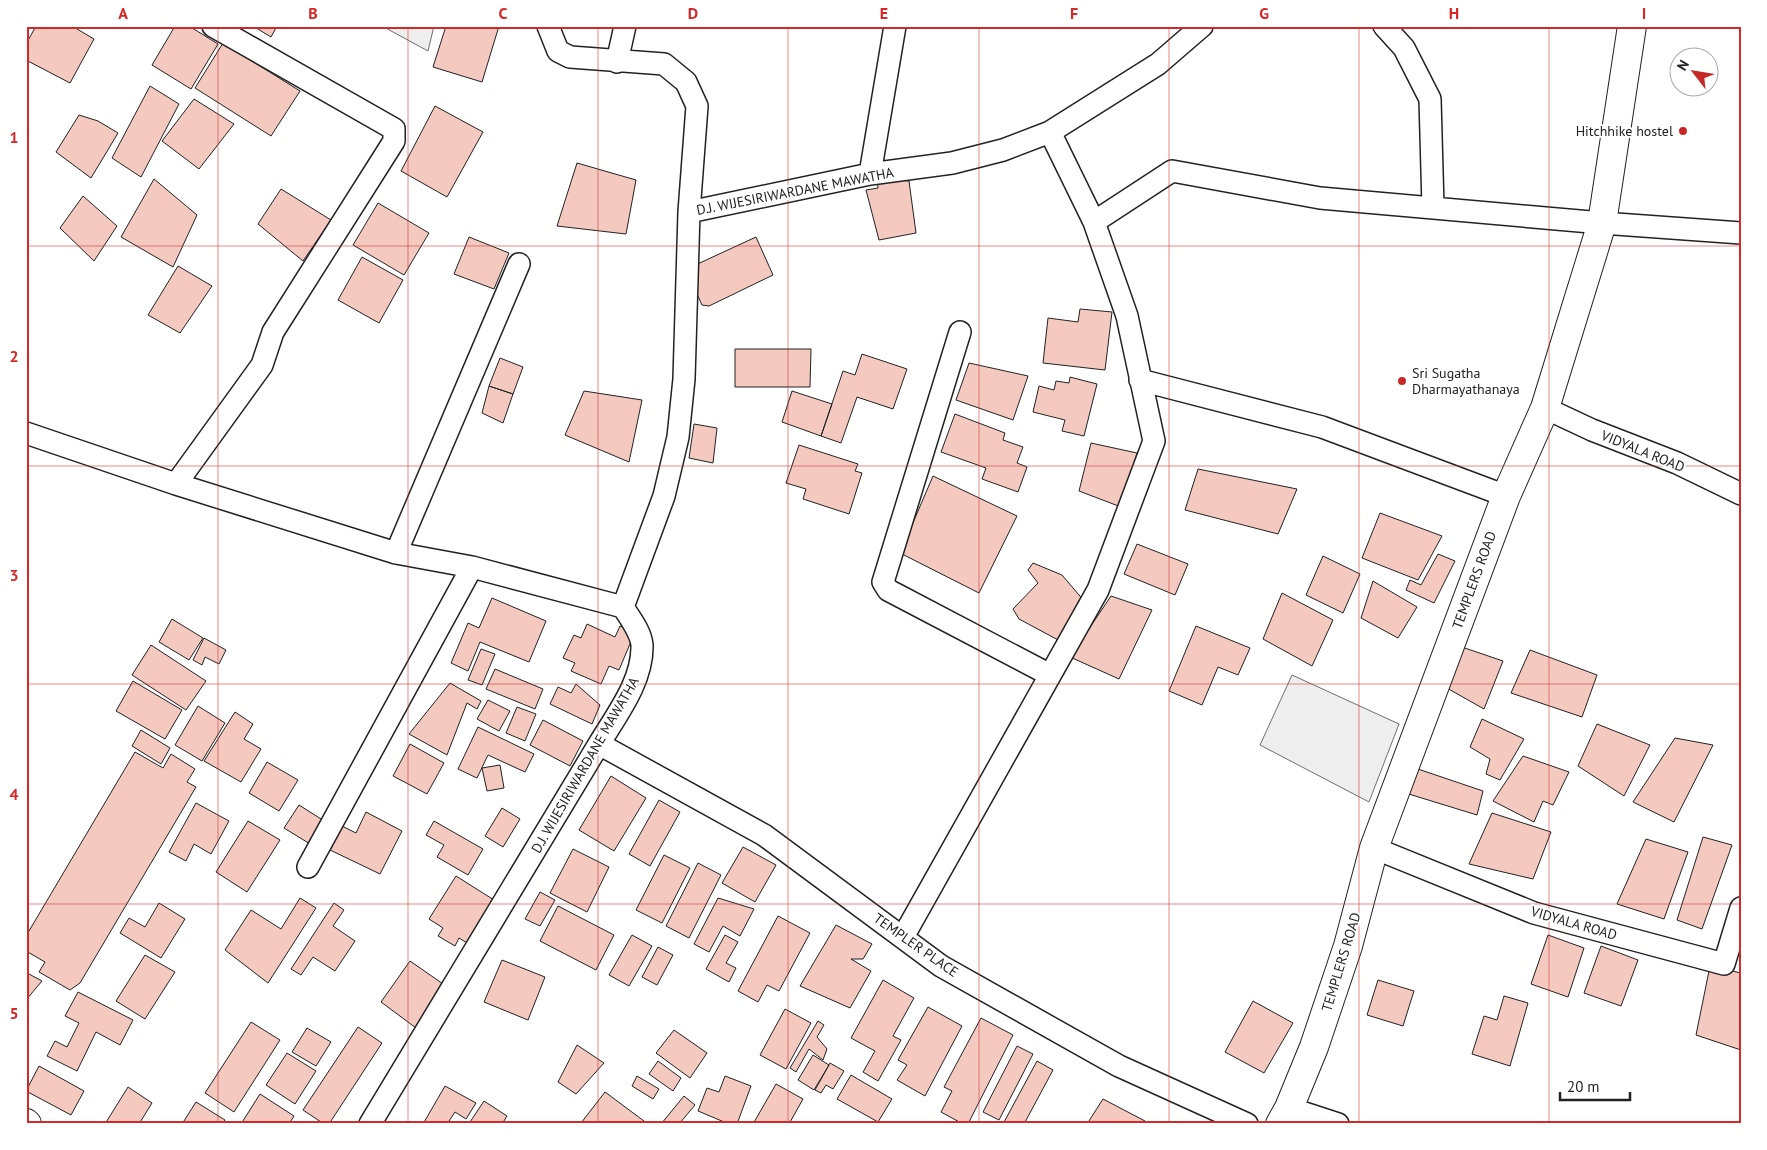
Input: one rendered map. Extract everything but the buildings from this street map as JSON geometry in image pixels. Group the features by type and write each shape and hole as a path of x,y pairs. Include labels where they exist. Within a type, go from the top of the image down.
{"main road":[{"name":"TEMPLERS ROAD","path":"1284,1116 1314,1047 1348,946 1374,848 1506,496 1545,408 1602,223 1632,26"}],"street":[{"path":"176,484 262,365 273,332 394,141 394,129 213,26"},
{"path":"548,26 558,51 570,57 664,64 686,82 698,106 689,212"},
{"path":"617,62 625,26"},
{"path":"870,174 895,26"},
{"name":"D.J. WIJESIRIWARDANE MAWATHA","path":"370,1124 599,744 640,670 642,643 632,620 623,607 664,496 678,437 684,380 689,212 870,174 952,164 1003,150 1050,132 1158,64 1202,26"},
{"path":"1384,26 1404,48 1430,99 1434,208"},
{"path":"904,937 1098,590 1154,441 1127,316 1094,222 1050,132"},
{"path":"1094,222 1172,171 1320,198 1602,223 1741,233"},
{"path":"396,554 519,264"},
{"path":"960,332 883,582 888,590 1050,675"},
{"path":"1140,380 1322,427 1506,496"},
{"name":"VIDYALA ROAD","path":"1545,408 1592,430 1677,463 1741,494"},
{"path":"26,433 176,484 396,554 472,568 623,607"},
{"path":"308,867 472,568"},
{"name":"TEMPLER PLACE","path":"599,744 764,835 941,966 1120,1066 1247,1124"},
{"name":"VIDYALA ROAD","path":"1374,848 1534,913 1733,966 1741,908"},
{"path":"1284,1116 1338,1124"}],"shaded area":[{"path":"382,26 434,26 428,51"},
{"path":"1292,675 1399,724 1369,802 1260,745"}],"place":[{"name":"Hitchhike hostel","path":"1683,131"},
{"name":"Sri Sugatha Dharmayathanaya","path":"1402,381"}]}
